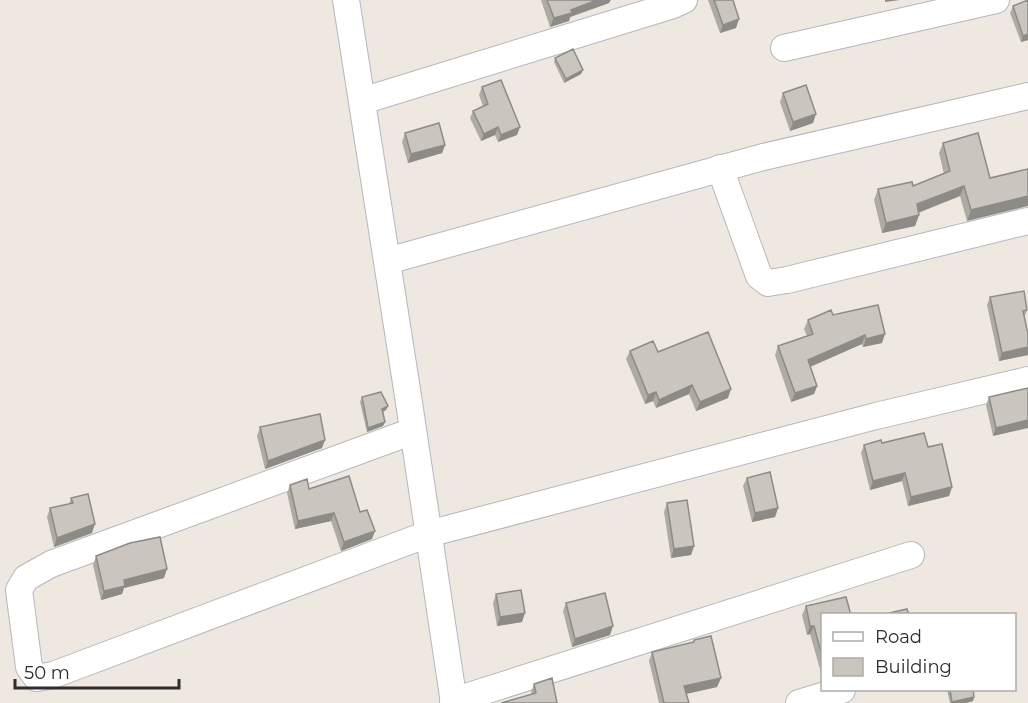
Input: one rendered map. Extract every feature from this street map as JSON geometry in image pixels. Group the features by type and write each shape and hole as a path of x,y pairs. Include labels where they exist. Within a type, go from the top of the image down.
{"street":[{"path":"346,0 453,702 911,555"},
{"path":"362,101 684,0"},
{"path":"784,48 996,0"},
{"path":"387,261 720,168 1028,96"},
{"path":"720,168 759,276 768,283 1028,220"},
{"path":"413,431 51,564 26,578 19,591 29,667 37,678 53,675 428,534 876,416 1028,380"},
{"path":"799,703 839,691"}],"building":[{"path":"547,0 597,0 571,10 572,13 554,18"},
{"path":"714,0 733,0 739,19 723,25"},
{"path":"1028,0 1028,34 1023,36 1013,6"},
{"path":"573,49 583,70 566,79 555,58"},
{"path":"501,80 520,127 501,135 498,127 484,134 473,111 488,104 482,87"},
{"path":"806,85 816,114 793,122 783,93"},
{"path":"439,123 445,145 411,154 405,133"},
{"path":"978,133 990,178 1028,169 1028,196 971,210 964,186 917,204 919,215 886,223 878,189 912,182 913,186 950,171 943,143"},
{"path":"1024,291 1027,310 1023,311 1028,347 1002,353 990,297"},
{"path":"878,305 885,334 866,339 865,335 808,360 817,386 795,393 778,346 813,334 808,320 831,310 833,315"},
{"path":"708,332 731,389 700,402 692,385 659,400 656,392 648,395 630,351 653,341 658,352"},
{"path":"1028,388 1028,420 996,428 989,397"},
{"path":"381,392 388,406 382,409 385,422 368,428 362,397"},
{"path":"320,414 325,440 268,461 260,427"},
{"path":"924,433 928,447 942,444 952,487 911,497 905,473 873,481 864,445"},
{"path":"770,472 778,508 755,513 747,478"},
{"path":"349,476 360,512 367,510 375,531 344,542 334,513 298,521 290,485 307,479 309,489"},
{"path":"88,494 95,524 57,538 50,508 73,503 71,498"},
{"path":"687,500 694,546 674,549 667,503"},
{"path":"160,537 167,569 124,580 125,586 104,591 96,556 130,543"},
{"path":"521,590 525,613 500,617 496,594"},
{"path":"605,593 613,626 575,639 566,603"},
{"path":"846,597 850,613 821,613 821,652 814,626 810,626 806,606"},
{"path":"907,609 908,613 889,613"},
{"path":"711,636 721,678 684,686 689,703 664,703 652,652"},
{"path":"552,678 557,703 501,703 536,693 534,684"},
{"path":"950,691 973,691 974,697 952,702"}]}
